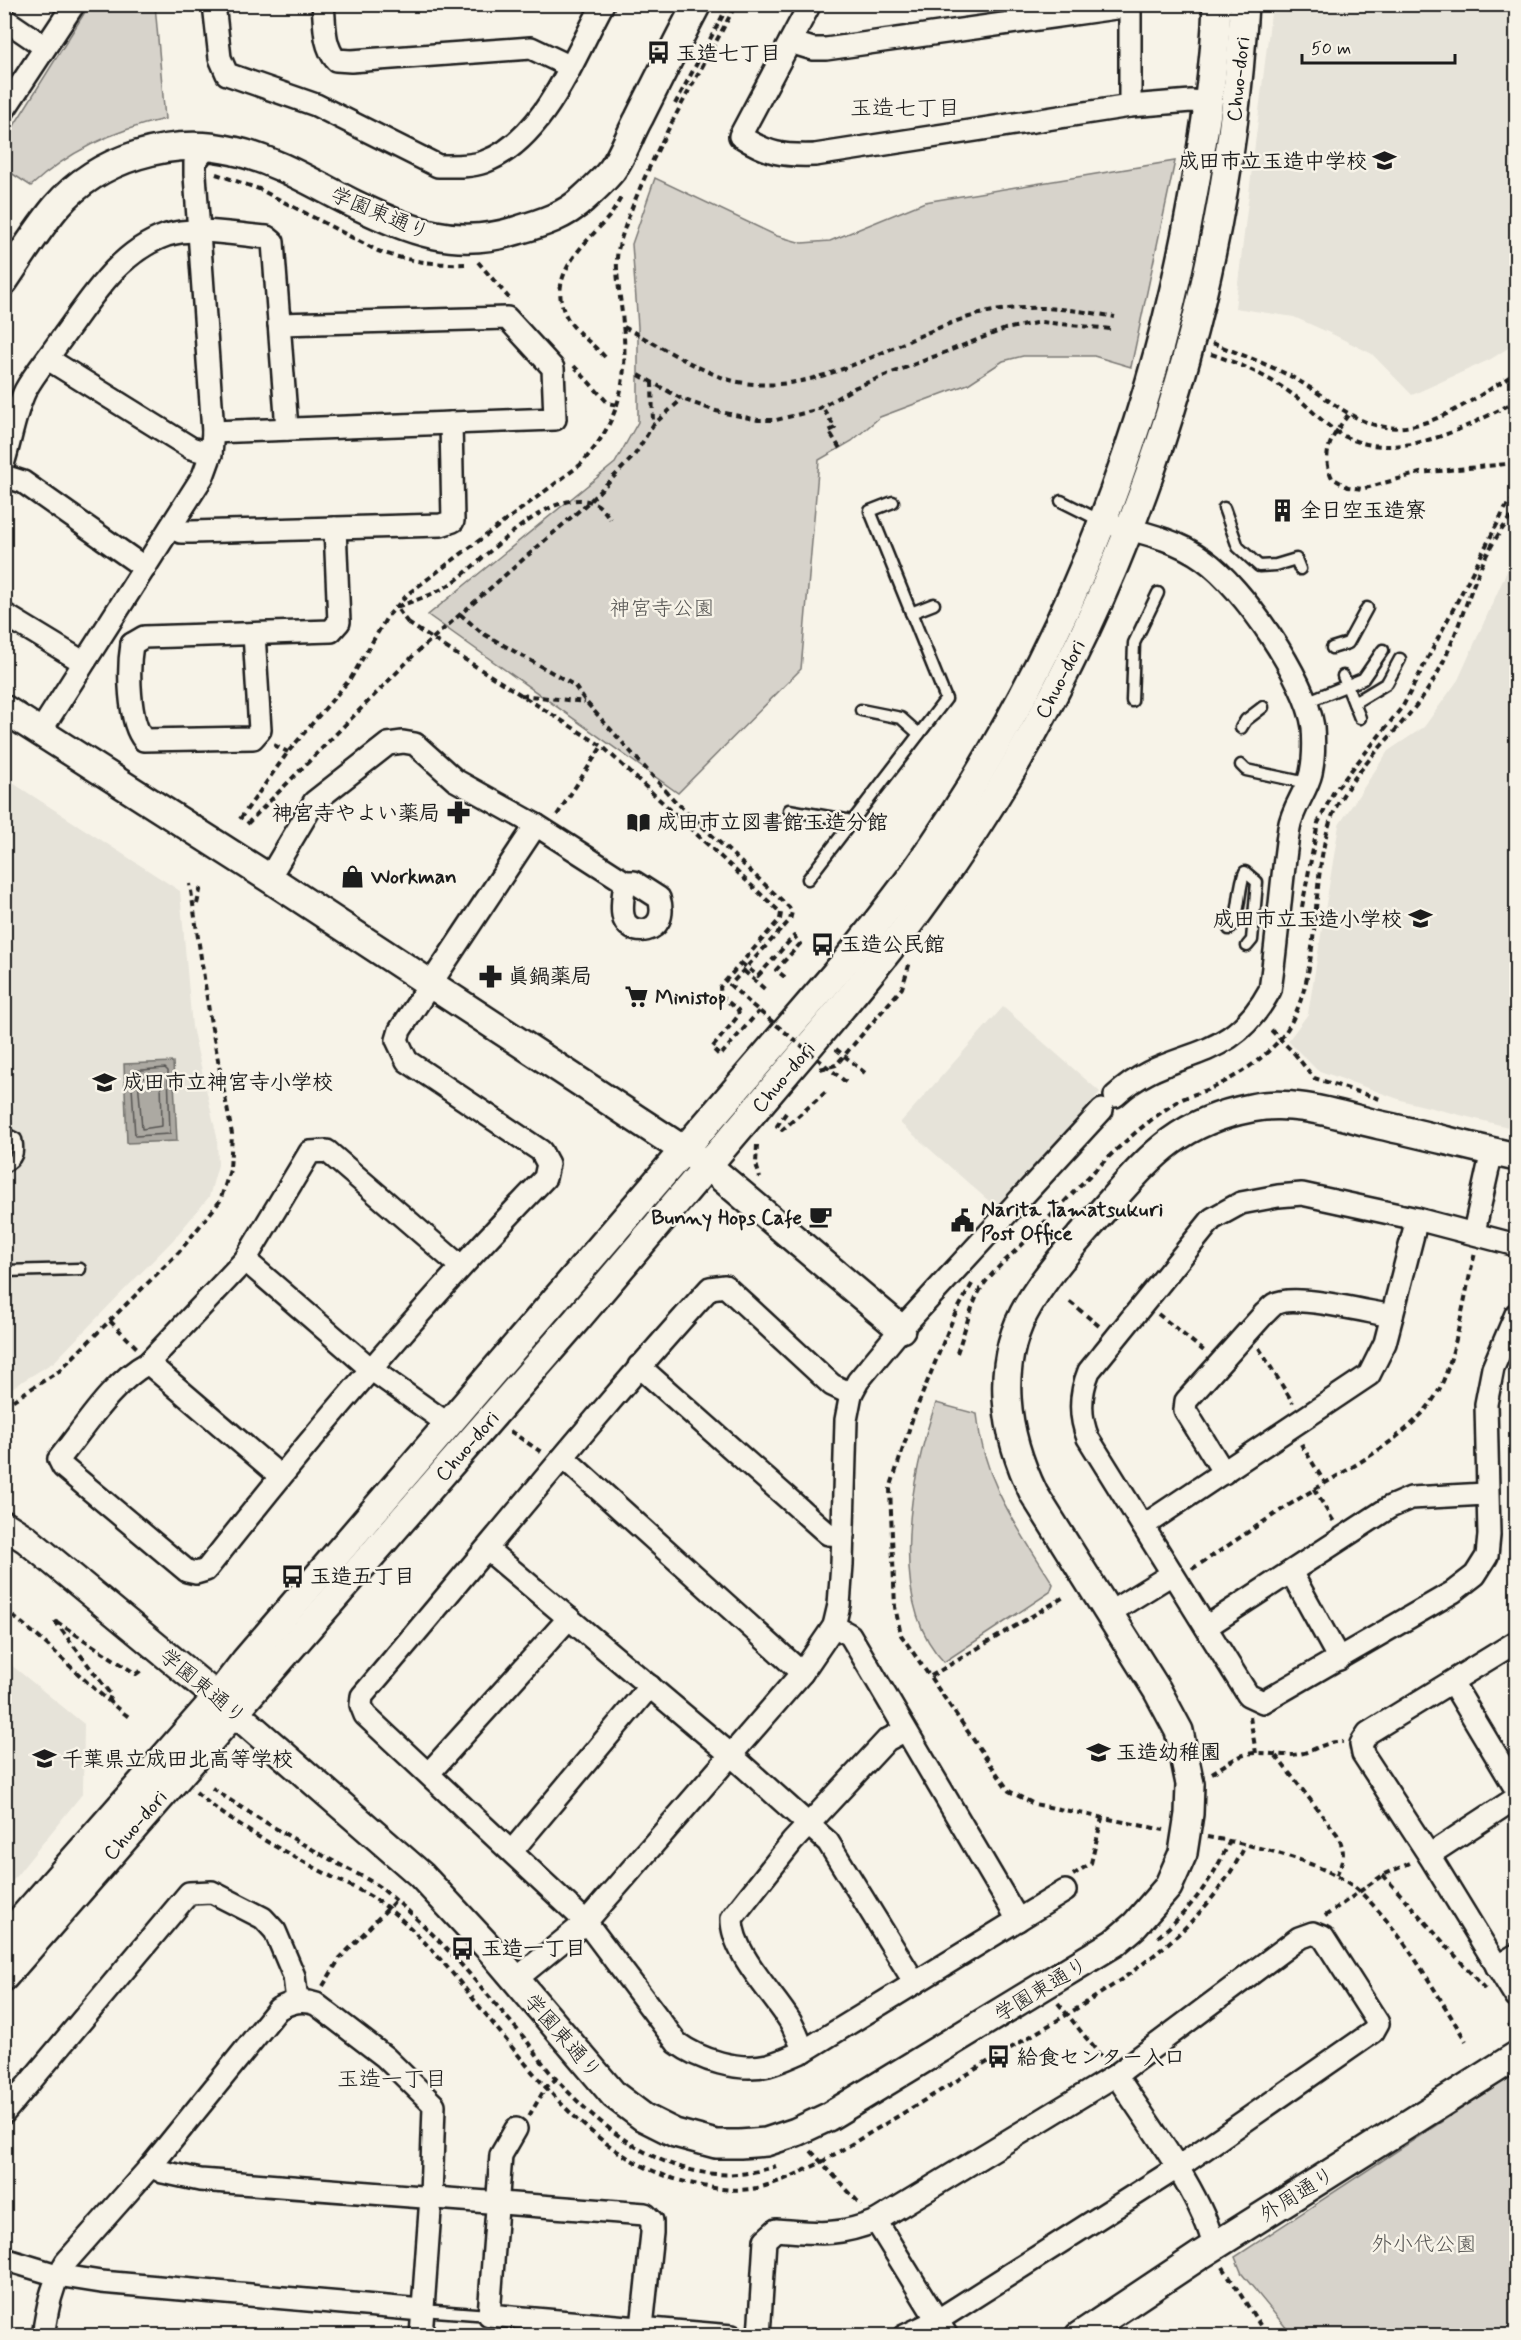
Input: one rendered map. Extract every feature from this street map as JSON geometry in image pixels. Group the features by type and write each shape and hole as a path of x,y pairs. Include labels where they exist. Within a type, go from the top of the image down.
{"street":[{"path":"4,110 74,4"},
{"path":"214,4 220,58 227,74 316,105 438,165 458,166 482,163 502,153 522,138 543,114 603,4"},
{"path":"323,4 328,46 336,60 351,62 531,48 569,66"},
{"name":"学園東通り","path":"4,281 33,237 58,205 80,185 130,157 161,148 208,159 236,151 267,162 400,226 432,236 462,239 496,237 553,219 582,201 612,169 697,4"},
{"path":"810,4 741,136 761,149 785,156 815,155 1130,106 1191,101 1210,103"},
{"name":"Chuo-dori","path":"4,1977 226,1704 459,1434 708,1166 871,972 930,895 975,829 1048,706 1088,625 1116,525 1131,448 1161,346 1180,268 1210,103 1217,4"},
{"name":"Chuo-dori","path":"459,1434 683,1148 847,960 914,873 967,792 1024,694 1065,614 1116,525 1148,479 1184,366 1209,263 1240,83 1244,4"},
{"path":"790,42 806,48 826,49 1130,5 1130,106"},
{"path":"4,20 45,47"},
{"path":"40,732 171,527 202,476 211,454 213,432 195,162 208,159"},
{"path":"4,461 25,391 101,285 121,263 146,244 169,235 200,233 267,237 273,242 287,429"},
{"path":"213,432 555,419 553,368 507,318 279,324"},
{"path":"48,359 191,448 211,454"},
{"path":"171,527 181,532 441,525 453,521 451,423"},
{"path":"4,476 23,482 145,568"},
{"path":"515,1980 586,1922 802,1673 834,1626 839,1605 846,1420 851,1394 858,1381 901,1329 1108,1103 1129,1083 1158,1067 1201,1054 1222,1044 1240,1031 1258,1012 1270,990 1290,825 1311,773 1313,728 1306,702 1271,635 1233,588 1204,559 1179,545 1116,525"},
{"path":"132,644 144,638 331,631 339,622 335,528"},
{"path":"4,614 83,662"},
{"path":"108,626 132,644"},
{"path":"132,644 129,660 135,724 144,740 253,738 260,730 254,634"},
{"path":"4,709 270,878 683,1148 708,1166 901,1329"},
{"path":"270,878 314,802 387,744 415,744 455,780 536,825 625,882"},
{"path":"460,1266 327,1150 310,1152 245,1260 148,1363 132,1372 116,1389 59,1459 63,1467 187,1570 196,1573 206,1570 280,1476 460,1266 545,1178 548,1164 541,1151 413,1066 401,1053 397,1040 400,1030 536,825"},
{"name":"学園東通り","path":"4,1525 26,1539 226,1704 422,1875 614,2095 644,2117 675,2133 716,2144 766,2142 828,2117 1114,1943 1135,1925 1168,1887 1177,1842 1189,1814 1198,1780 1179,1731 1110,1613 1034,1494 1018,1462 1006,1407 1007,1380 1019,1324 1028,1304 1074,1244 1153,1154 1178,1135 1203,1123 1251,1108 1301,1106 1504,1154"},
{"path":"1477,1233 1504,1154"},
{"path":"1516,1245 1477,1233 1302,1194 1241,1203 1212,1219 1094,1364 1084,1383 1083,1426 1093,1448 1248,1695 1263,1702 1414,1617 1475,1575 1487,1556 1486,1404 1493,1368 1516,1314"},
{"path":"1143,1526 1369,1375 1385,1343 1417,1219"},
{"path":"245,1260 372,1370 459,1434"},
{"path":"851,1394 832,1385 725,1286 710,1288 639,1366 488,1550 362,1696 361,1705 365,1715 586,1922 677,2043 695,2056 739,2065 767,2066 804,2051 1065,1891"},
{"path":"1224,1473 1185,1410 1186,1401 1276,1303 1311,1301 1392,1316"},
{"path":"148,1363 280,1476"},
{"path":"639,1366 828,1534 843,1535"},
{"path":"561,1461 802,1673"},
{"path":"1206,1627 1390,1507 1411,1498 1486,1494"},
{"path":"488,1550 731,1755 828,1842 915,1983"},
{"path":"1291,1572 1339,1659"},
{"path":"1110,1613 1174,1576"},
{"path":"429,1773 569,1618"},
{"path":"834,1626 850,1635 904,1731 1018,1920"},
{"path":"1516,1642 1368,1733 1361,1744 1363,1754 1429,1855 1516,1997"},
{"path":"1452,1682 1516,1789"},
{"path":"512,1851 650,1686"},
{"name":"Chuo-dori","path":"4,1939 226,1704"},
{"path":"804,2051 791,2023 738,1945 732,1931 732,1918 808,1825 887,1740 904,1731"},
{"path":"1429,1855 1516,1798"},
{"path":"4,2113 189,1893 212,1892 263,1918 275,1931 307,2002 386,2057 435,2105 421,2336"},
{"path":"759,2336 765,2240 769,2234 776,2230 850,2232 876,2221 1116,2075 1299,1938 1313,1933 1323,1937 1378,2023 1373,2032 943,2328 904,2336"},
{"path":"1497,1967 1516,1955"},
{"path":"43,2336 48,2306 57,2275 91,2231 151,2166 278,2009 307,2002"},
{"name":"外周通り","path":"1079,2336 1214,2247 1516,2056"},
{"path":"1116,2075 1176,2168 1210,2228 1214,2247"},
{"path":"516,2129 501,2155 489,2315 732,2336"},
{"path":"151,2166 163,2172 200,2180 645,2214 652,2221 652,2233 642,2327"},
{"path":"876,2221 943,2328"},
{"path":"4,2259 57,2275 101,2282 422,2310"}],"lane":[{"path":"1061,501 1116,525"},
{"path":"808,879 946,699 870,511 893,502"},
{"path":"1224,508 1238,547 1259,566 1276,565 1296,559 1300,568"},
{"path":"1132,700 1134,643 1158,593"},
{"path":"911,613 934,604"},
{"path":"1332,648 1348,643 1367,608"},
{"path":"1306,702 1345,681 1363,679 1383,650"},
{"path":"1354,703 1387,683 1400,659"},
{"path":"1345,681 1360,718"},
{"path":"1241,728 1246,720 1263,706"},
{"path":"861,710 901,718 919,734"},
{"path":"1241,765 1246,770 1307,783"},
{"path":"789,810 852,822"},
{"path":"1229,929 1236,918 1238,895 1245,872 1257,882 1252,940 1247,946"},
{"path":"4,1133 16,1139 18,1150 14,1162 4,1167"},
{"path":"4,1271 80,1269"},
{"path":"422,2310 489,2315"}],"path":[{"path":"659,4 666,8"},
{"path":"240,819 288,752 351,678 371,641 409,593 580,465 601,443 622,395 624,327 618,248 650,168 736,4"},
{"path":"208,159 259,189 378,251 395,257 444,264 488,261"},
{"path":"642,163 650,168"},
{"path":"568,263 560,285 561,305 570,322 605,357"},
{"path":"624,327 715,374 733,381 765,384 832,372 949,324 980,314 1051,308 1115,317"},
{"path":"639,375 682,399 736,416 758,420 787,418 816,410 856,387 1005,329 1041,322 1111,329"},
{"path":"1212,343 1295,379 1348,415 1383,429 1412,426 1462,408 1516,373"},
{"path":"1207,353 1241,365 1272,380 1336,431 1364,444 1402,445 1458,430 1516,401"},
{"path":"652,382 653,424"},
{"path":"247,824 416,653 590,501 634,456 653,424 682,399"},
{"path":"824,410 836,428 830,431 841,450"},
{"path":"1348,415 1336,431 1326,456 1332,478 1356,489 1420,473 1516,463"},
{"path":"396,607 421,599 455,581 521,525 550,507 564,502 590,501 597,503 610,519"},
{"path":"396,607 408,623 602,746 781,913 780,918 720,987 720,992 739,1015 712,1048 720,1056 759,1011"},
{"path":"460,614 482,633 574,685 586,702 675,800 792,912 790,920 730,985 847,1083"},
{"path":"521,695 586,702"},
{"path":"270,743 288,752"},
{"path":"536,825 554,819 602,746"},
{"path":"4,1406 59,1371 179,1252 220,1200 230,1170 232,1134 210,1018 190,884"},
{"path":"197,903 201,886"},
{"path":"746,969 758,976 794,936 800,944 776,970 786,978"},
{"path":"741,963 767,991"},
{"path":"1271,1030 1314,1078 1381,1099"},
{"path":"834,1047 865,1073"},
{"path":"789,1108 777,1126 782,1130 827,1091"},
{"path":"1174,1576 1325,1483 1413,1422 1438,1390 1447,1366 1477,1233"},
{"path":"1070,1302 1114,1339"},
{"path":"1143,1303 1220,1363"},
{"path":"954,1316 913,1417 890,1488 895,1607 901,1635 1009,1791 1034,1804 1102,1818 1177,1842"},
{"path":"110,1321 142,1353 148,1363"},
{"path":"1246,1334 1260,1348 1325,1483"},
{"path":"503,1426 561,1461"},
{"path":"1314,1489 1344,1537"},
{"path":"931,1676 1064,1597"},
{"path":"4,1610 30,1628 108,1702 129,1717"},
{"path":"108,1702 111,1695 54,1620 136,1674 142,1669"},
{"path":"1256,1753 1249,1714 1263,1702"},
{"path":"1198,1780 1241,1755 1302,1754 1330,1741 1361,1744"},
{"path":"1275,1756 1337,1834 1344,1849 1344,1860 1336,1876"},
{"path":"212,1788 247,1812 385,1891 396,1900 438,1939 524,2038 556,2079 602,2125 628,2144 658,2160 686,2169 742,2174 781,2164"},
{"path":"196,1791 237,1824 388,1909 441,1958 546,2087 606,2143 656,2173 683,2182 730,2190 756,2188 786,2180 820,2163 1056,2021 1165,1948 1193,1921 1234,1870 1245,1846"},
{"path":"1091,1863 1102,1818"},
{"path":"1206,1837 1230,1840 1245,1846 1282,1854 1336,1876 1360,1891 1398,1934 1466,2041"},
{"path":"1155,1940 1181,1918 1204,1889 1219,1865 1230,1840"},
{"path":"1313,1933 1319,1920 1383,1875 1429,1855"},
{"path":"1383,1875 1487,1992"},
{"path":"307,2002 322,1987 340,1958 396,1900"},
{"path":"1047,2008 1067,1996"},
{"path":"1057,2002 1116,2075"},
{"path":"1508,2026 1516,2023"},
{"path":"516,2129 526,2121 546,2087 556,2079"},
{"path":"804,2155 822,2145"},
{"path":"811,2151 876,2221"},
{"path":"1214,2247 1219,2261 1268,2336"}],"shaded area":[{"name":"成田市立玉造中学校","path":"1272,5 1516,5 1516,343 1491,359 1412,395 1372,354 1332,334 1294,317 1235,308"},
{"name":"成田市立玉造小学校","path":"1516,551 1516,1129 1404,1101 1317,1070 1288,1041 1308,1014 1339,825 1388,751 1424,727 1458,680"},
{"name":"成田市立神宮寺小学校","path":"5,778 180,891 192,1027 217,1137 218,1165 209,1197 173,1240 54,1362 5,1392"},
{"path":"1003,1007 1100,1092 998,1209 900,1123"},
{"name":"千葉県立成田北高等学校","path":"5,1660 84,1724 83,1793 5,1890"}],"green space":[{"path":"90,4 155,5 165,119 128,129 94,143 61,162 31,186 5,169 5,140"},
{"name":"神宮寺公園","path":"1175,161 1131,367 1094,356 1023,356 1003,361 968,384 880,417 852,441 819,460 801,669 678,793 428,615 615,463 638,422 638,327 632,244 655,178 777,236 802,243 830,241 925,202"},
{"path":"936,1403 977,1414 986,1461 994,1483 1015,1524 1053,1584 1050,1592 944,1662 926,1637 915,1606 909,1573 912,1500"},
{"name":"外小代公園","path":"1516,2073 1516,2335 1292,2335 1242,2274 1235,2257"}],"water":[{"path":"173,1062 177,1141 127,1143 124,1064"}],"place":[{"name":"玉造七丁目","path":"658,53"},
{"name":"成田市立玉造中学校","path":"1385,161"},
{"name":"全日空玉造寮","path":"1282,510"},
{"name":"神宮寺やよい薬局","path":"458,813"},
{"name":"成田市立図書館玉造分館","path":"639,822"},
{"name":"Workman","path":"353,876"},
{"name":"成田市立玉造小学校","path":"1420,919"},
{"name":"玉造公民館","path":"822,944"},
{"name":"眞鍋薬局","path":"490,976"},
{"name":"Ministop","path":"637,997"},
{"name":"成田市立神宮寺小学校","path":"105,1082"},
{"name":"Bunny Hops Cafe","path":"820,1217"},
{"name":"Narita Tamatsukuri Post Office","path":"963,1221"},
{"name":"玉造五丁目","path":"292,1576"},
{"name":"玉造幼稚園","path":"1098,1752"},
{"name":"千葉県立成田北高等学校","path":"44,1759"},
{"name":"玉造一丁目","path":"463,1948"},
{"name":"給食センター入口","path":"999,2057"}],"district":[{"name":"玉造七丁目","path":"905,107"},
{"name":"玉造一丁目","path":"392,2078"}]}
